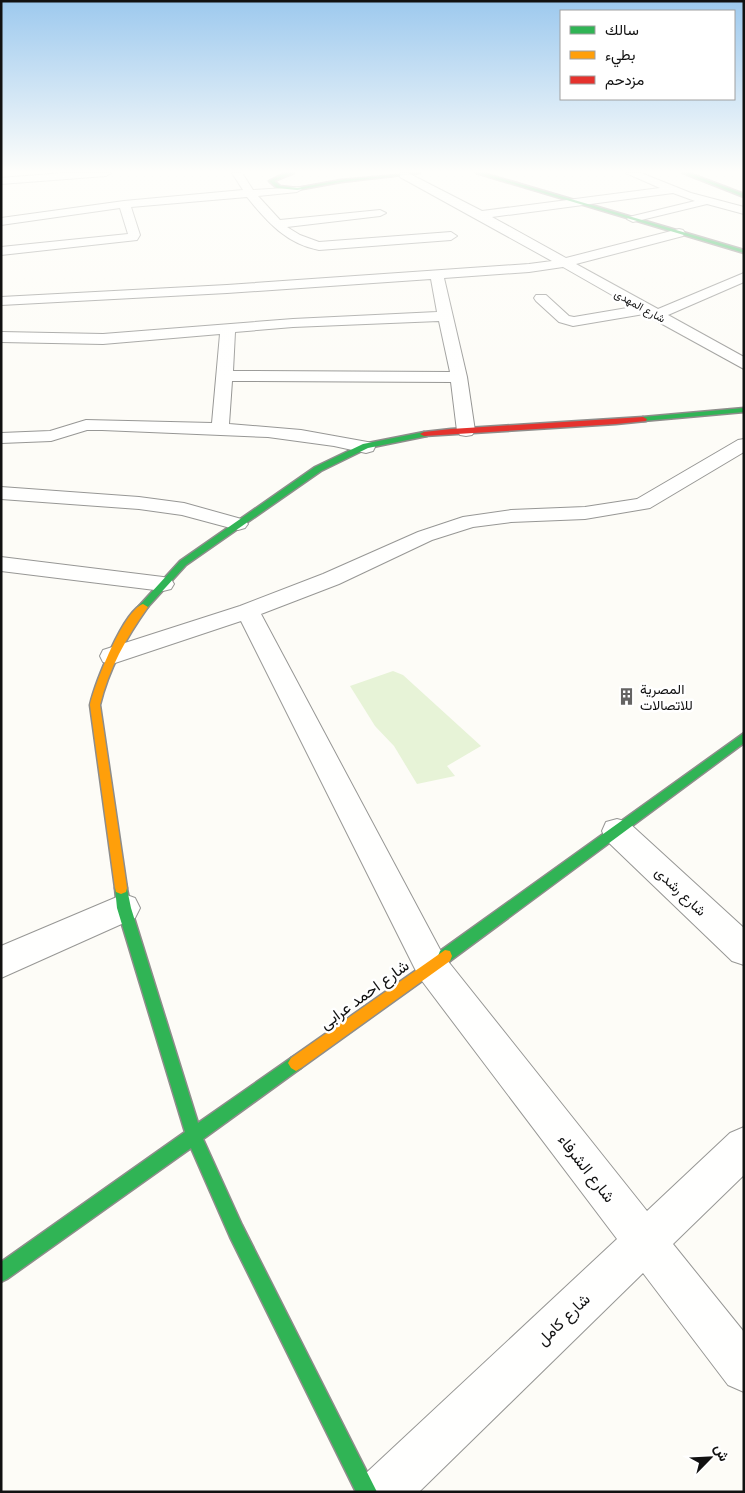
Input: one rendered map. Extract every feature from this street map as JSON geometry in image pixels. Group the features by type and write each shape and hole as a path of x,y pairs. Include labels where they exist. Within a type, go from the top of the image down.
{"main road":[{"path":"712,243 744,252"},
{"path":"367,1492 236,1231 194,1136 124,908 95,705 98,687 112,656 140,610 183,563 318,468 341,456 394,439 466,431 583,425 744,410"},
{"name":"شارع احمد عرابى","path":"1,1273 431,966 744,737"}],"street":[{"path":"1,251 80,243"},
{"path":"303,243 310,246 357,243"},
{"name":"شارع المهدى","path":"528,243 744,364"},
{"path":"1,301 218,289 529,268 564,263 642,243"},
{"path":"436,274 459,377 466,431"},
{"path":"541,298 564,319 573,322 652,312 744,277"},
{"path":"1,337 103,339 228,328 445,316"},
{"path":"220,430 228,328"},
{"path":"224,376 459,377"},
{"path":"1,438 51,436 93,425 313,436 366,447"},
{"path":"112,656 248,611 331,579 425,536 470,521 511,516 585,513 643,504 744,444"},
{"path":"1,493 139,503 184,509 238,524"},
{"path":"1,563 163,584"},
{"path":"1,581 46,570"},
{"name":"شارع الشرفاء","path":"248,611 431,966 744,1369"},
{"name":"شارع رشدى","path":"618,831 744,950"},
{"path":"1,962 124,908"},
{"name":"شارع كامل","path":"383,1492 644,1240 744,1147"}],"green space":[{"path":"393,671 403,675 481,746 447,766 455,776 417,784 394,746 375,726 350,686"}],"traffic: fast":[{"path":"713,243 744,252"},
{"path":"643,419 744,410"},
{"path":"143,607 183,563 318,469 366,446 424,434"},
{"path":"445,956 744,737"},
{"path":"121,888 124,908 194,1136 236,1231 367,1492"},
{"path":"1,1273 296,1063"}],"traffic: slow":[{"path":"121,888 95,705 113,653 135,616 143,607"},
{"path":"296,1063 445,956"}],"traffic: jam":[{"path":"424,434 643,419"}],"place":[{"name":"المصرية للاتصالات","path":"626,696"}]}
